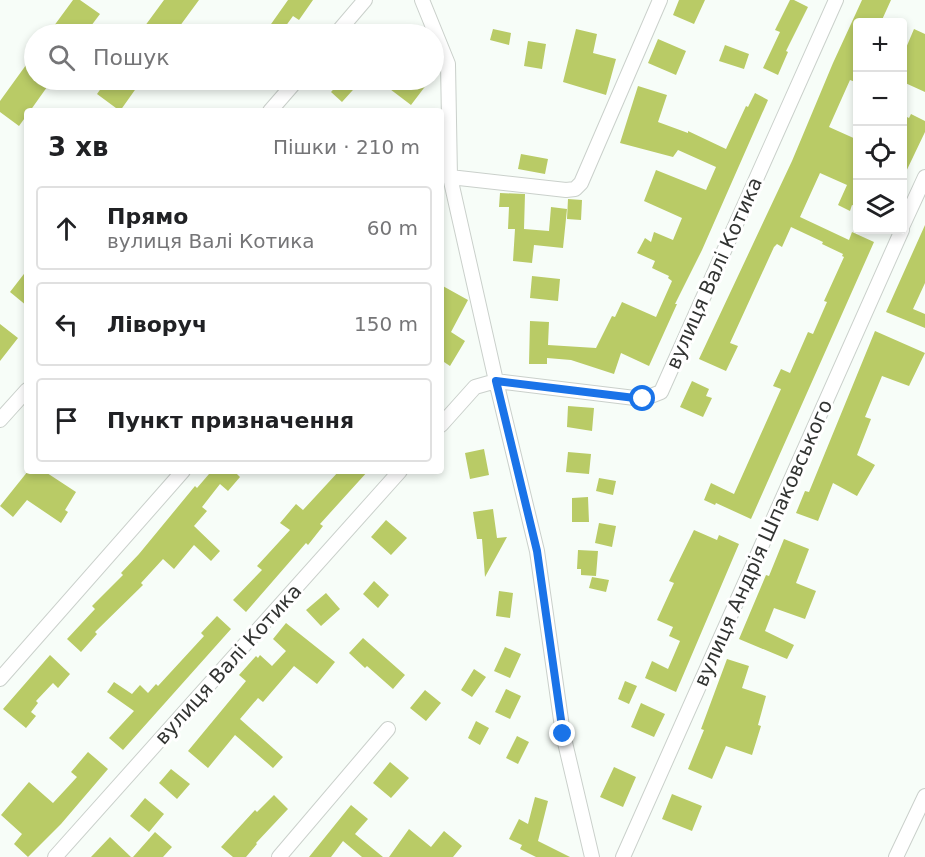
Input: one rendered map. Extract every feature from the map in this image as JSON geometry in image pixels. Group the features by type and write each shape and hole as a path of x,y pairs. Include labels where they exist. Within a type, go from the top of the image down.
{"street":[{"path":"345,24 365,0"},
{"path":"422,0 432,24"},
{"path":"450,177 566,190 575,189 580,183 660,0"},
{"name":"вулиця Валі Котика","path":"496,381 643,399 661,392 836,0"},
{"path":"444,54 448,64 450,177 537,551 563,734 592,857"},
{"path":"273,108 288,90"},
{"name":"вулиця Андрія Шпаковського","path":"907,218 925,177"},
{"name":"вулиця Андрія Шпаковського","path":"623,857 900,234"},
{"path":"444,422 475,387 496,381"},
{"path":"0,420 24,393"},
{"path":"0,679 180,474"},
{"name":"вулиця Валі Котика","path":"55,857 397,474"},
{"path":"279,857 388,729"},
{"path":"896,857 925,796"}],"building":[{"path":"73,0 80,0 100,14 92,24 55,24"},
{"path":"164,0 199,0 181,24 146,24"},
{"path":"288,0 313,0 299,20 293,16 287,24 271,24"},
{"path":"679,0 705,0 694,24 673,15"},
{"path":"790,0 808,7 786,51 788,52 778,75 763,68 780,32 775,30"},
{"path":"862,0 891,0 883,18 854,18"},
{"path":"853,20 853,81 850,80 829,127 853,138 853,205 850,211 838,205 847,185 820,173 800,217 849,240 852,232 874,242 751,519 704,500 711,483 734,494 781,389 773,386 781,369 790,373 808,332 813,334 827,302 824,301 844,257 843,254 791,227 782,247 777,244 774,247 730,343 738,346 726,371 699,359 792,161"},
{"path":"493,29 511,33 509,45 490,40"},
{"path":"576,29 597,34 593,53 616,59 606,95 563,82"},
{"path":"914,29 925,34 925,92 907,84 907,46"},
{"path":"658,39 686,51 676,75 648,63"},
{"path":"528,41 546,44 542,69 524,66"},
{"path":"725,45 749,54 744,69 719,61"},
{"path":"24,68 24,90 45,90 32,108 24,108 24,119 19,126 0,112 0,101"},
{"path":"638,86 667,95 658,122 688,133 688,131 726,149 746,106 748,107 755,93 768,100 649,366 621,353 614,374 571,360 547,358 547,364 529,364 530,321 549,322 548,345 596,348 612,316 615,317 622,302 656,317 672,281 668,278 669,276 652,268 655,261 637,253 645,238 651,242 654,232 673,240 682,218 644,201 656,170 706,190 716,167 678,150 673,157 620,143"},
{"path":"100,90 135,90 122,108 116,108 97,94"},
{"path":"333,90 353,90 342,102 331,92"},
{"path":"391,90 422,90 411,105"},
{"path":"911,114 925,121 925,132 907,170 907,117 909,118"},
{"path":"521,154 548,159 545,174 518,169"},
{"path":"500,193 525,194 524,229 549,231 551,207 567,209 563,248 534,245 532,263 513,261 515,229 508,229 509,207 499,207"},
{"path":"568,199 582,200 581,220 567,219"},
{"path":"925,225 925,283 913,309 925,314 925,328 886,312"},
{"path":"24,274 24,304 10,292"},
{"path":"532,276 560,279 558,301 530,298"},
{"path":"444,287 468,300 451,332 465,341 450,366 444,362"},
{"path":"0,324 18,338 0,361"},
{"path":"875,331 925,353 909,386 882,376 865,417 871,419 857,455 875,465 857,496 833,483 818,521 796,513 805,491 809,492"},
{"path":"692,381 709,389 706,396 712,398 703,417 680,407"},
{"path":"568,406 594,408 592,431 567,427"},
{"path":"484,449 489,475 470,479 465,453"},
{"path":"568,452 591,454 589,474 566,472"},
{"path":"26,474 49,474 76,492 65,510 68,512 61,523 27,500 13,517 0,506"},
{"path":"209,474 237,474 240,477 228,491 220,484 202,507 207,511 194,526 220,551 211,561 194,545 174,569 163,559 141,583 143,585 95,632 97,634 81,652 67,639 95,609 92,606 123,575 121,573 195,486 197,488"},
{"path":"336,474 365,474 320,524 323,526 308,545 306,543 246,612 233,600 262,570 257,566 290,530 280,523 296,504 303,510"},
{"path":"599,478 616,481 613,495 596,491"},
{"path":"588,497 589,522 572,522 572,498"},
{"path":"493,509 497,538 507,537 485,577 482,539 477,539 473,512"},
{"path":"386,520 407,538 391,555 371,537"},
{"path":"599,523 616,526 612,547 595,543"},
{"path":"694,530 717,540 719,535 739,544 676,692 645,678 652,661 668,669 680,641 669,636 673,627 657,620 674,583 669,581"},
{"path":"784,539 809,549 796,583 816,591 805,619 774,608 765,631 794,645 787,659 739,639"},
{"path":"578,550 598,551 596,576 581,575 581,569 577,569"},
{"path":"592,577 609,580 606,592 589,588"},
{"path":"374,581 389,595 378,608 363,594"},
{"path":"499,591 513,593 510,618 496,616"},
{"path":"326,593 340,609 321,626 306,610"},
{"path":"217,616 231,629 123,750 109,738 134,711 107,692 114,682 132,694 140,685 148,693 156,684 158,686 204,636 201,633"},
{"path":"286,623 335,662 317,684 294,666 263,702 258,698 240,719 283,757 273,768 235,735 208,768 188,751 246,681 239,675 256,656 258,658 260,655 272,666 286,651 273,639"},
{"path":"363,638 405,675 393,689 349,653"},
{"path":"505,647 521,654 510,678 494,671"},
{"path":"50,655 70,674 58,688 53,683 36,701 38,703 31,712 36,716 26,728 3,709"},
{"path":"727,659 749,666 742,688 766,696 758,725 761,726 752,755 726,746 712,779 688,769 704,730 701,729"},
{"path":"474,669 486,677 472,697 461,690"},
{"path":"625,681 637,686 629,704 618,699"},
{"path":"506,689 521,696 510,719 495,712"},
{"path":"425,690 441,703 426,721 410,708"},
{"path":"641,703 665,714 654,737 631,727"},
{"path":"476,721 489,728 480,745 468,738"},
{"path":"517,736 529,742 518,764 506,758"},
{"path":"88,752 108,769 61,824 28,857 14,844 22,834 1,815 29,782 53,803 77,777 71,772"},
{"path":"390,762 409,778 391,798 373,783"},
{"path":"614,767 636,777 623,807 600,797"},
{"path":"171,769 190,784 177,799 159,783"},
{"path":"672,794 702,806 692,831 662,819"},
{"path":"274,795 288,809 246,857 233,857 221,847 255,810 257,812"},
{"path":"535,797 548,801 538,841 570,857 536,857 520,849 522,845 509,839 519,819 528,824"},
{"path":"145,798 164,814 149,832 130,816"},
{"path":"351,805 368,819 355,834 383,857 362,857 343,841 331,857 309,857"},
{"path":"409,829 431,847 444,831 462,846 453,857 389,857"},
{"path":"155,832 172,847 163,857 133,857"},
{"path":"110,837 131,857 91,857"}],"route":[{"path":"563,734 537,551 496,381 643,399"}]}
